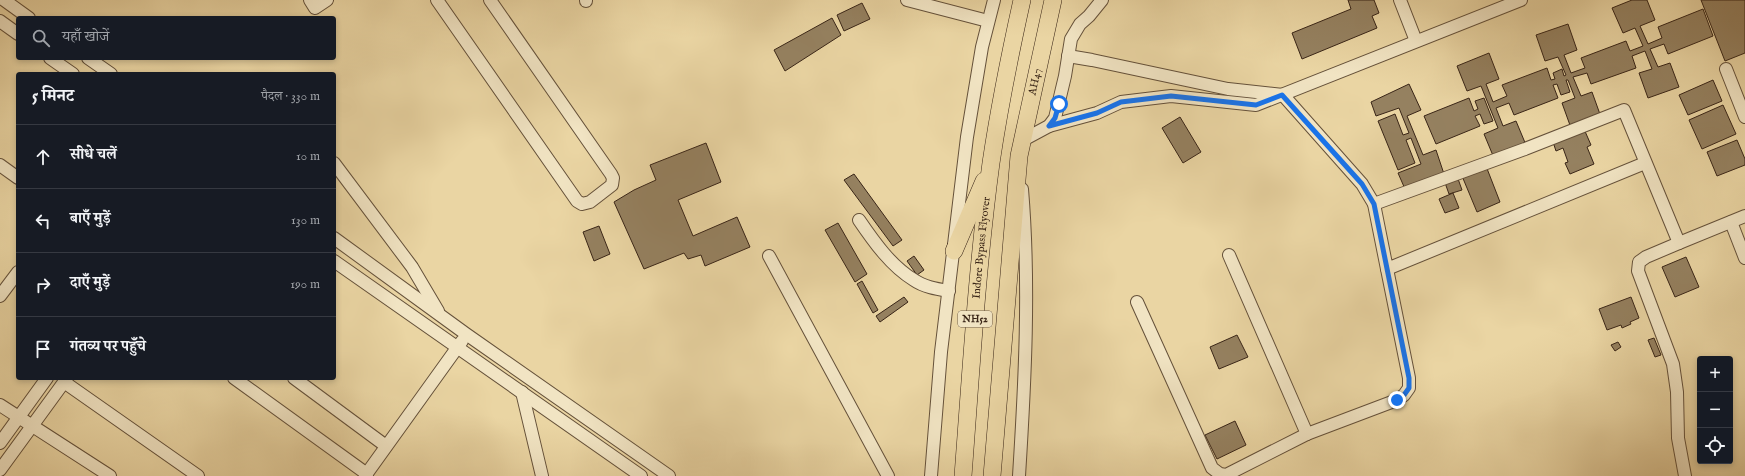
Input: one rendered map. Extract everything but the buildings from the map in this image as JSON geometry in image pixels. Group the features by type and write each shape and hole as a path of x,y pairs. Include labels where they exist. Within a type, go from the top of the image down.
{"highway":[{"name":"NH52","path":"991,162 1022,0"},
{"name":"AH47","path":"1018,164 1053,0"},
{"path":"954,251 991,162"},
{"name":"Indore Bypass Flyover","path":"963,476 979,269 991,162"},
{"name":"NH52","path":"992,476 1018,164"}],"street":[{"path":"4,0 27,16"},
{"path":"310,0 315,8 327,0"},
{"path":"437,0 577,201 585,204 612,185 613,178 490,0"},
{"path":"908,0 988,21"},
{"path":"931,476 941,352 968,137 988,21 994,0"},
{"path":"1049,126 1055,118 1059,104 1071,38 1080,24 1089,16 1102,0"},
{"path":"1400,0 1416,41"},
{"path":"1023,140 1049,126 1097,113 1121,102 1171,96 1256,105 1416,41 1502,4 1521,0"},
{"path":"0,21 16,33"},
{"path":"1068,56 1228,89 1282,95 1362,184 1374,204 1409,378 1409,388 1404,395 1397,400 1307,434 1226,474 1220,474 1212,468 1137,302"},
{"path":"53,60 69,72"},
{"path":"91,60 108,72"},
{"path":"1726,69 1745,117"},
{"path":"1374,204 1525,149 1624,110 1679,243"},
{"path":"1387,269 1645,163"},
{"path":"1018,164 1026,238 1024,396 1019,476"},
{"path":"0,165 16,177"},
{"path":"336,166 412,267 425,299"},
{"path":"1685,476 1678,438 1677,392 1673,364 1638,271 1639,262 1646,257 1745,216"},
{"path":"860,220 876,245 914,280 931,288 949,291"},
{"path":"1731,222 1745,258"},
{"path":"336,239 425,299 440,316 669,476"},
{"path":"1229,255 1307,434"},
{"path":"769,256 888,476"},
{"path":"336,262 641,476"},
{"path":"0,296 16,275"},
{"path":"413,317 425,299"},
{"path":"237,380 366,475 458,348 466,334"},
{"path":"0,443 46,380"},
{"path":"0,470 66,380 198,476"},
{"path":"297,380 386,446"},
{"path":"522,392 542,476"},
{"path":"0,405 110,476"}],"route":[{"path":"1059,104 1055,118 1049,126 1097,113 1121,102 1171,96 1256,105 1282,95 1362,184 1374,204 1409,378 1409,388 1404,395 1397,400"}]}
